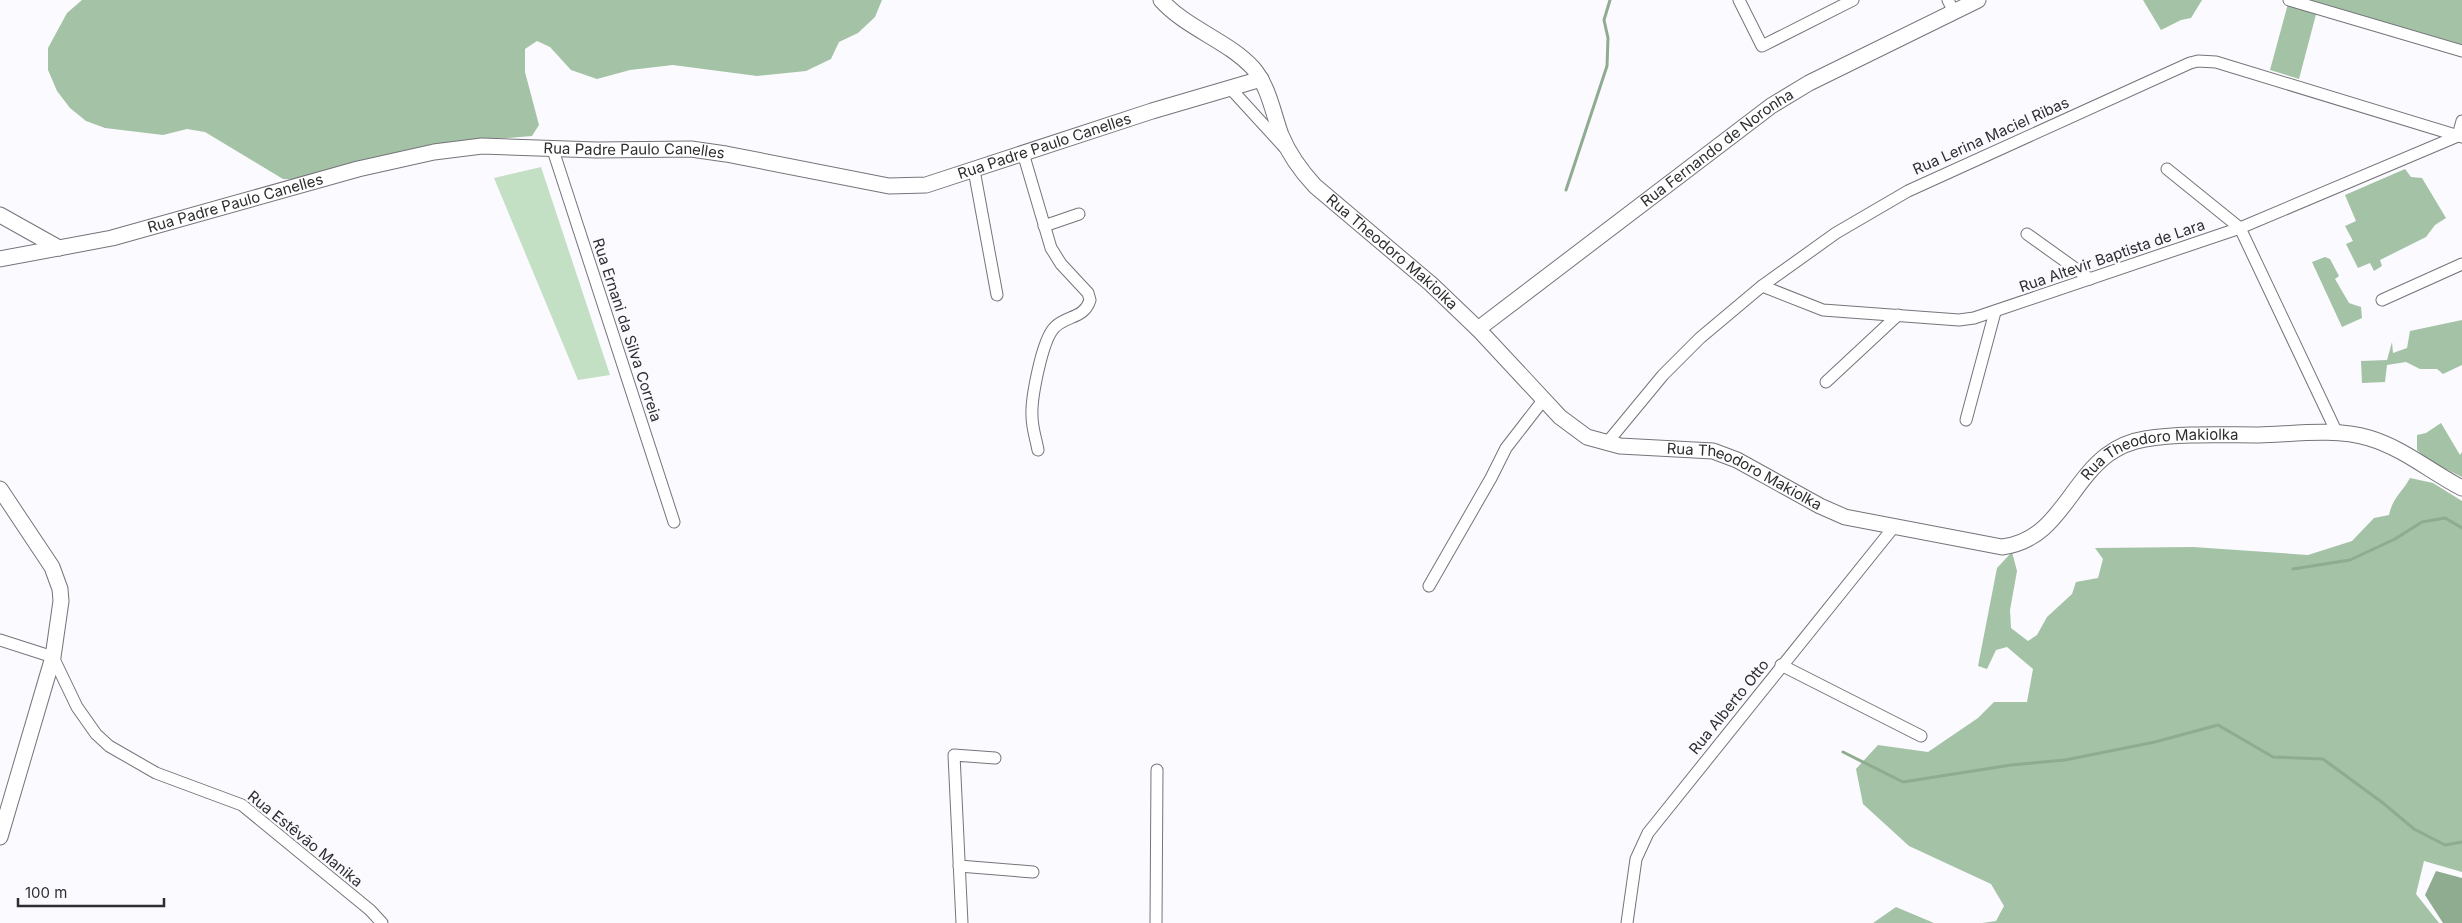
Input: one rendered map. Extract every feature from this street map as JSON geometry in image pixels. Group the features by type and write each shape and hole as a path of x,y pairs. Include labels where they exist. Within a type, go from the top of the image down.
{"main road":[{"name":"Rua Theodoro Makiolka","path":"1161,0 1174,12 1244,59 1261,79 1281,135 1293,158 1323,194 1431,284 1478,329 1578,432 1606,444 1702,450 1726,455 1749,465 1834,513 1893,528 1989,546 2015,545 2035,536 2044,529 2096,465 2118,448 2131,442 2162,437 2338,433 2368,437 2382,442 2462,488"},
{"name":"Rua Fernando de Noronha","path":"1478,329 1771,106 1809,83 1955,5 1978,0"},
{"name":"Rua Padre Paulo Canelles","path":"0,259 112,238 333,175 409,157 482,146 708,151 879,185 903,187 926,185 1152,111 1261,79"},
{"path":"0,215 59,248"},
{"path":"0,489 45,554 57,577 61,600 53,657 0,837"}],"street":[{"path":"1740,0 1762,46 1853,0"},
{"path":"2289,0 2462,51"},
{"name":"Rua Lerina Maciel Ribas","path":"1606,444 1682,354 1762,286 1836,233 1908,190 2198,61 2216,62 2460,137"},
{"path":"1231,89 1293,158"},
{"path":"2460,137 2462,120"},
{"name":"Rua Altevir Baptista de Lara","path":"1762,286 1823,310 1967,320 2240,228 2460,137"},
{"name":"Rua Ernani da Silva Correia","path":"552,148 674,522"},
{"path":"1023,153 1044,226 1055,256 1084,288 1090,300 1085,311 1055,327 1046,344 1032,406 1032,422 1038,450"},
{"path":"2167,169 2240,228 2338,433"},
{"path":"974,170 997,295"},
{"path":"1044,226 1079,214"},
{"path":"2027,234 2090,279"},
{"path":"2382,300 2462,264"},
{"path":"1966,420 1995,312"},
{"path":"1826,382 1898,315"},
{"path":"1429,586 1492,478 1506,448 1544,399"},
{"name":"Rua Alberto Otto","path":"1627,923 1636,859 1648,833 1781,665 1893,528"},
{"path":"0,640 53,657"},
{"name":"Rua Estêvão Manika","path":"53,657 77,707 96,734 109,746 156,773 229,799 248,809 309,862 370,910 382,923"},
{"path":"1781,665 1921,736"},
{"path":"962,923 954,756 995,758"},
{"path":"1156,923 1157,770"},
{"path":"959,866 1033,872"}],"shaded area":[{"path":"82,0 882,0 875,17 858,33 839,42 831,59 806,71 757,76 673,65 630,70 597,79 571,70 550,47 537,41 525,49 525,72 539,125 532,136 456,142 301,180 283,179 205,132 187,129 163,135 105,128 86,121 70,108 57,91 48,70 48,48 67,13"},
{"path":"2143,0 2202,0 2191,18 2181,20 2161,30"},
{"path":"2289,0 2462,0 2462,45 2319,3 2299,79 2270,70"},
{"path":"541,167 610,375 578,380 494,178"},
{"path":"2405,169 2411,177 2422,178 2446,218 2435,225 2426,237 2380,260 2382,266 2374,271 2370,263 2358,268 2346,244 2353,241 2345,226 2356,221 2345,195"},
{"path":"2325,257 2330,259 2339,276 2335,279 2349,303 2361,307 2362,318 2342,327 2312,262"},
{"path":"2462,320 2462,365 2443,374 2437,369 2420,369 2406,362 2387,365 2385,382 2362,383 2361,361 2387,360 2392,342 2393,353 2407,348 2410,331"},
{"path":"2441,423 2460,455 2462,452 2462,477 2428,460 2417,450 2417,435 2426,433"},
{"path":"2410,478 2433,483 2462,501 2462,872 2424,861 2416,894 2439,923 1982,923 1996,921 2004,906 1991,884 1909,846 1863,804 1856,769 1878,745 1928,752 1978,718 1994,702 2027,702 2033,669 2007,647 1996,650 1987,669 1978,666 1997,568 2012,552 2017,571 2010,610 2011,628 2028,641 2037,635 2047,617 2072,594 2076,582 2098,578 2103,559 2095,548 2193,547 2308,555 2352,541 2374,518 2389,515 2395,500"},
{"path":"2436,871 2462,878 2462,923 2443,923 2425,895"},
{"path":"1896,907 1934,923 1873,923"}],"waterway":[{"path":"1566,190 1607,66 1608,38 1604,20 1610,0"},
{"path":"2293,569 2350,560 2395,539 2422,522 2445,518 2462,528"},
{"path":"1843,752 1903,782 2011,765 2065,760 2155,742 2218,725 2273,757 2323,759 2383,803 2414,829 2445,845 2462,842"}]}
